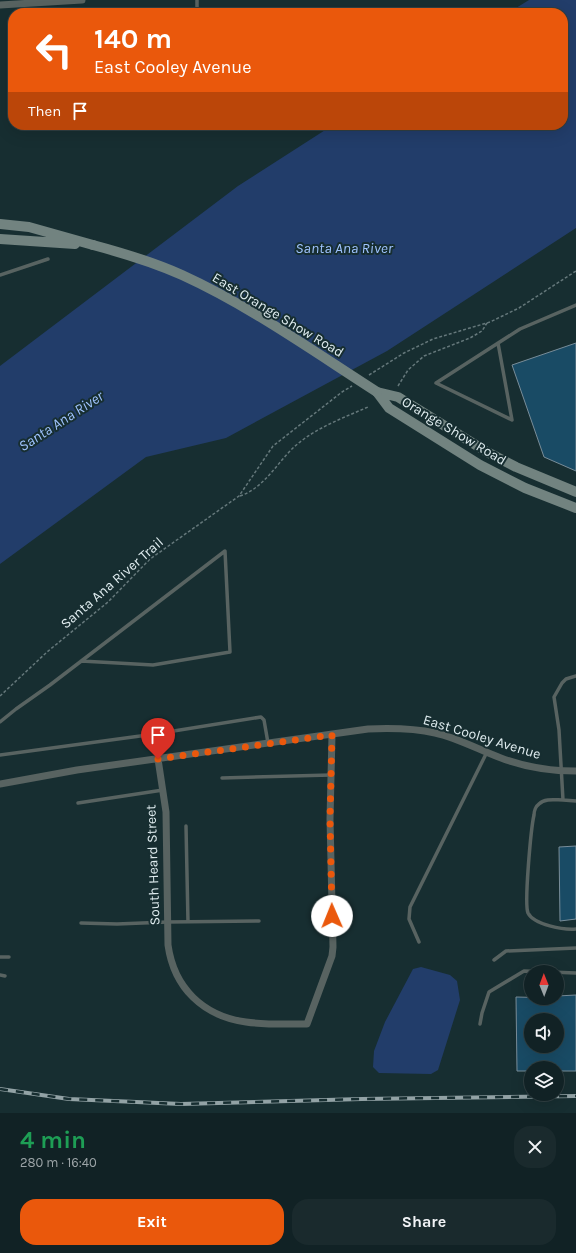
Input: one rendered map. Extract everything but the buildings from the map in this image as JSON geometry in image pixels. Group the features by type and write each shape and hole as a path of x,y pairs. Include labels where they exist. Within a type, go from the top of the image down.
{"main road":[{"name":"East Orange Show Road","path":"0,224 29,227 132,256 158,265 208,288 251,312 377,392"},
{"name":"East Orange Show Road","path":"0,239 93,245"},
{"name":"Orange Show Road","path":"377,392 398,397 487,452 555,484 576,492"},
{"name":"Orange Show Road","path":"377,392 389,408 452,449 496,474 530,490 576,508"},
{"path":"496,474 502,460"}],"street":[{"path":"0,5 82,0"},
{"name":"East Cooley Avenue","path":"0,784 77,770 368,729 390,728 435,733 536,768 576,771"},
{"path":"331,775 332,735"},
{"name":"South Heard Street","path":"158,759 166,819 168,945 170,958 181,983 190,995 198,1002 220,1014 245,1022 307,1024 332,956 330,819 331,775"}],"lane":[{"path":"0,275 48,259"},
{"path":"498,343 512,420 436,383 498,343 520,329 576,305"},
{"path":"0,722 225,551 230,652 153,665 81,661"},
{"path":"563,800 559,730 554,697 566,679 576,676"},
{"path":"0,755 155,734 261,717 264,720 268,744"},
{"path":"155,734 158,759"},
{"path":"419,942 409,919 410,907 487,752"},
{"path":"222,778 331,775"},
{"path":"78,803 163,790"},
{"path":"576,800 544,800 538,804 534,813 530,838 526,897 528,912 532,918 562,929 576,930"},
{"path":"186,826 188,922"},
{"path":"81,924 259,921"},
{"path":"494,960 506,951 576,948"},
{"path":"0,957 9,957"},
{"path":"480,1024 489,992 524,971 576,973"},
{"path":"0,975 5,976"}],"path":[{"path":"367,376 404,353 434,339 487,323 518,308 576,271"},
{"path":"398,386 408,370 424,356 470,338 482,331 487,323"},
{"name":"Santa Ana River Trail","path":"0,696 47,652 108,602 150,559 239,496 273,446 342,392 355,384"},
{"path":"239,496 248,493 256,487 294,447 309,436 368,407"}],"water":[{"name":"Santa Ana River","path":"529,0 576,0 576,228 387,351 226,438 146,457 0,564 0,366 238,186 325,130 568,130 568,8 516,8"},
{"path":"421,967 450,975 457,981 460,1000 438,1070 431,1074 379,1073 373,1067 374,1051 385,1022 413,969"}],"railway":[{"path":"0,1089 69,1099 181,1104 362,1099 576,1096"}],"route":[{"path":"158,759 332,735 330,819 332,916"}]}
